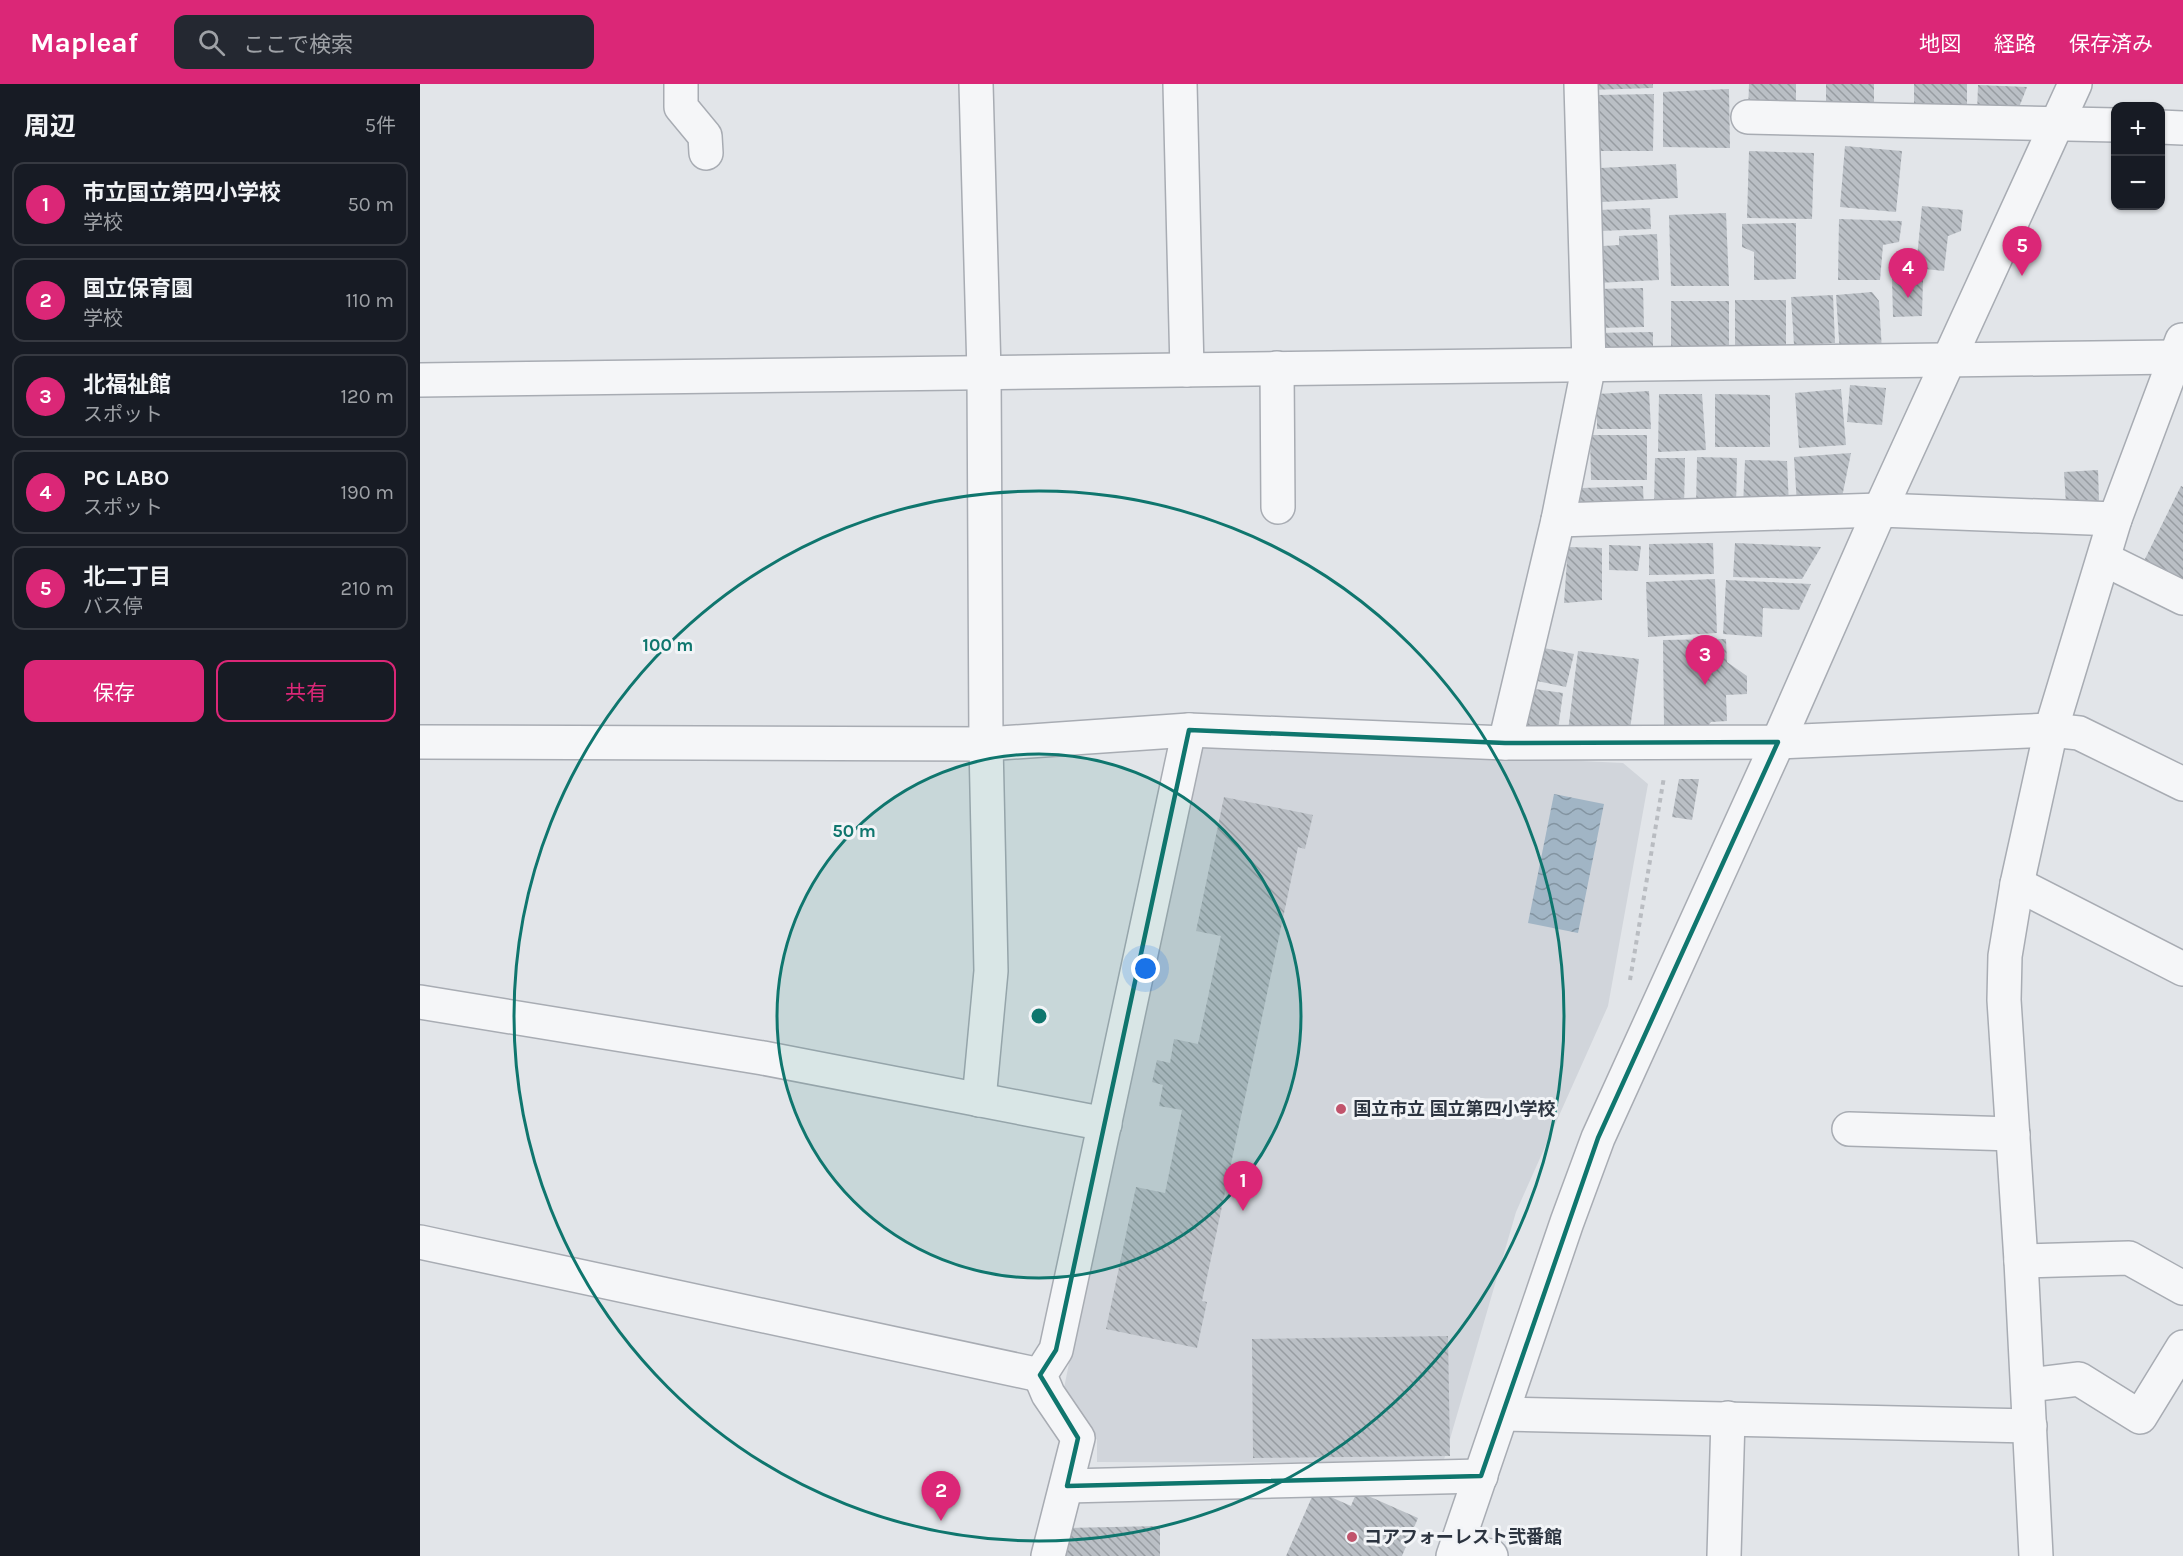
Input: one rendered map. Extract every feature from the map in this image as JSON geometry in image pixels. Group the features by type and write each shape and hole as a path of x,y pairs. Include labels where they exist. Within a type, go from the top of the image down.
{"street":[{"path":"681,84 681,107 705,136 706,153"},
{"path":"976,84 984,372 986,744 992,971 978,1100"},
{"path":"1180,84 1187,370"},
{"path":"1505,743 1558,520 1589,364 1581,84"},
{"path":"1491,1556 1454,1554 1567,1222 1599,1138 1880,510 2075,84"},
{"path":"1748,117 2111,125"},
{"path":"2165,127 2183,128"},
{"path":"420,380 1949,361 2180,352 2115,519 2051,730 2017,884 2005,956 2004,978 2036,1556"},
{"path":"1277,368 1278,507"},
{"path":"1558,520 1880,510 2115,519"},
{"path":"2104,559 2183,598"},
{"path":"1040,1375 1056,1350 1189,730"},
{"path":"420,742 986,744 1189,730 1505,743 1670,743 1778,742 2051,730 2079,733 2183,784"},
{"path":"2017,884 2183,969"},
{"path":"420,1002 763,1058 1105,1124"},
{"path":"1849,1129 2013,1134"},
{"path":"420,1242 1040,1375"},
{"path":"2021,1261 2129,1258 2183,1288"},
{"path":"2028,1385 2079,1379 2140,1418 2183,1347"},
{"path":"1040,1375 1048,1394 1078,1438 1047,1556"},
{"path":"1503,1414 2030,1426"},
{"path":"1724,1556 1728,1419"},
{"path":"1067,1486 1481,1476"}],"path":[{"path":"1628,990 1670,743"}],"highlighted area":[{"path":"1189,730 1505,743 1778,742 1598,1138 1481,1476 1067,1486 1078,1438 1040,1375 1056,1350"}],"shaded area":[{"name":"国立市立 国立第四小学校","path":"1195,743 1623,763 1648,784 1608,1006 1516,1212 1443,1463 1097,1462 1097,1440 1064,1388"}],"water":[{"path":"1554,794 1604,804 1578,933 1528,923"}],"building":[{"path":"1589,84 1653,84 1653,88 1589,90"},
{"path":"1749,84 1796,84 1796,113 1748,113"},
{"path":"1826,84 1874,84 1874,113 1826,114"},
{"path":"1914,84 1967,84 1967,114 1914,113"},
{"path":"1978,85 2027,87 2016,115 1977,114"},
{"path":"1729,89 1730,148 1663,147 1663,92"},
{"path":"1654,94 1653,151 1596,151 1597,95"},
{"path":"1845,146 1902,151 1896,212 1840,207"},
{"path":"1749,151 1814,153 1812,219 1747,218"},
{"path":"1676,164 1678,198 1602,202 1600,168"},
{"path":"1922,206 1963,210 1961,231 1948,236 1944,271 1916,268"},
{"path":"1650,208 1651,229 1600,231 1599,210"},
{"path":"1726,213 1729,286 1671,286 1669,215"},
{"path":"1839,219 1902,221 1899,242 1883,245 1880,280 1838,280"},
{"path":"1796,223 1796,279 1754,280 1754,252 1742,247 1742,224"},
{"path":"1657,234 1659,280 1596,283 1595,263 1604,262 1603,246 1619,245 1619,236"},
{"path":"1892,278 1923,279 1922,316 1893,317"},
{"path":"1643,288 1644,327 1598,328 1596,289"},
{"path":"1872,292 1879,301 1882,351 1840,354 1836,295"},
{"path":"1833,295 1835,343 1794,345 1791,297"},
{"path":"1735,300 1786,300 1786,353 1735,354"},
{"path":"1671,301 1729,301 1729,355 1671,355"},
{"path":"1653,332 1653,360 1595,360 1595,333"},
{"path":"1850,385 1886,388 1882,425 1847,422"},
{"path":"1841,389 1846,445 1799,448 1795,393"},
{"path":"1649,391 1651,429 1597,429 1597,394"},
{"path":"1659,394 1702,394 1706,450 1658,452"},
{"path":"1715,394 1770,395 1770,447 1715,447"},
{"path":"1590,435 1647,435 1647,480 1591,480"},
{"path":"1851,453 1841,502 1797,505 1794,457"},
{"path":"1697,457 1737,458 1736,509 1696,508"},
{"path":"1655,458 1685,458 1684,509 1654,508"},
{"path":"1745,460 1787,461 1789,506 1743,506"},
{"path":"2098,470 2099,502 2066,504 2064,472"},
{"path":"1643,486 1644,512 1576,515 1582,488"},
{"path":"2181,486 2183,487 2183,588 2141,567"},
{"path":"1713,543 1714,574 1649,575 1649,544"},
{"path":"1735,543 1821,547 1802,579 1733,577"},
{"path":"1609,545 1641,546 1638,571 1609,570"},
{"path":"1568,547 1602,548 1602,600 1564,603"},
{"path":"1715,579 1717,633 1648,637 1646,582"},
{"path":"1726,580 1811,584 1799,610 1763,608 1762,637 1723,634"},
{"path":"1726,639 1727,662 1747,676 1747,694 1726,695 1727,721 1711,722 1701,735 1664,728 1663,640"},
{"path":"1544,648 1574,654 1566,687 1537,681"},
{"path":"1578,651 1639,659 1629,738 1568,731"},
{"path":"1528,688 1563,693 1557,737 1522,732"},
{"path":"1679,779 1699,779 1692,820 1672,817"},
{"path":"1224,797 1313,815 1305,849 1298,847 1202,1301 1207,1302 1197,1348 1106,1329 1136,1187 1165,1193 1182,1110 1159,1106 1163,1085 1152,1082 1157,1060 1170,1063 1174,1039 1198,1044 1221,936 1196,931"},
{"path":"1448,1336 1450,1456 1253,1458 1252,1339"},
{"name":"コアフォーレスト弐番館","path":"1315,1490 1351,1506 1357,1491 1418,1518 1402,1556 1286,1556"},
{"path":"1160,1526 1160,1556 1066,1556 1066,1528"}],"place":[{"name":"北二丁目","path":"2022,276"},
{"name":"PC LABO","path":"1908,298"},
{"name":"北福祉館","path":"1705,685"},
{"name":"国立市立 国立第四小学校","path":"1341,1109"},
{"name":"市立国立第四小学校","path":"1243,1211"},
{"name":"国立保育園","path":"941,1521"},
{"name":"コアフォーレスト弐番館","path":"1352,1537"}]}
